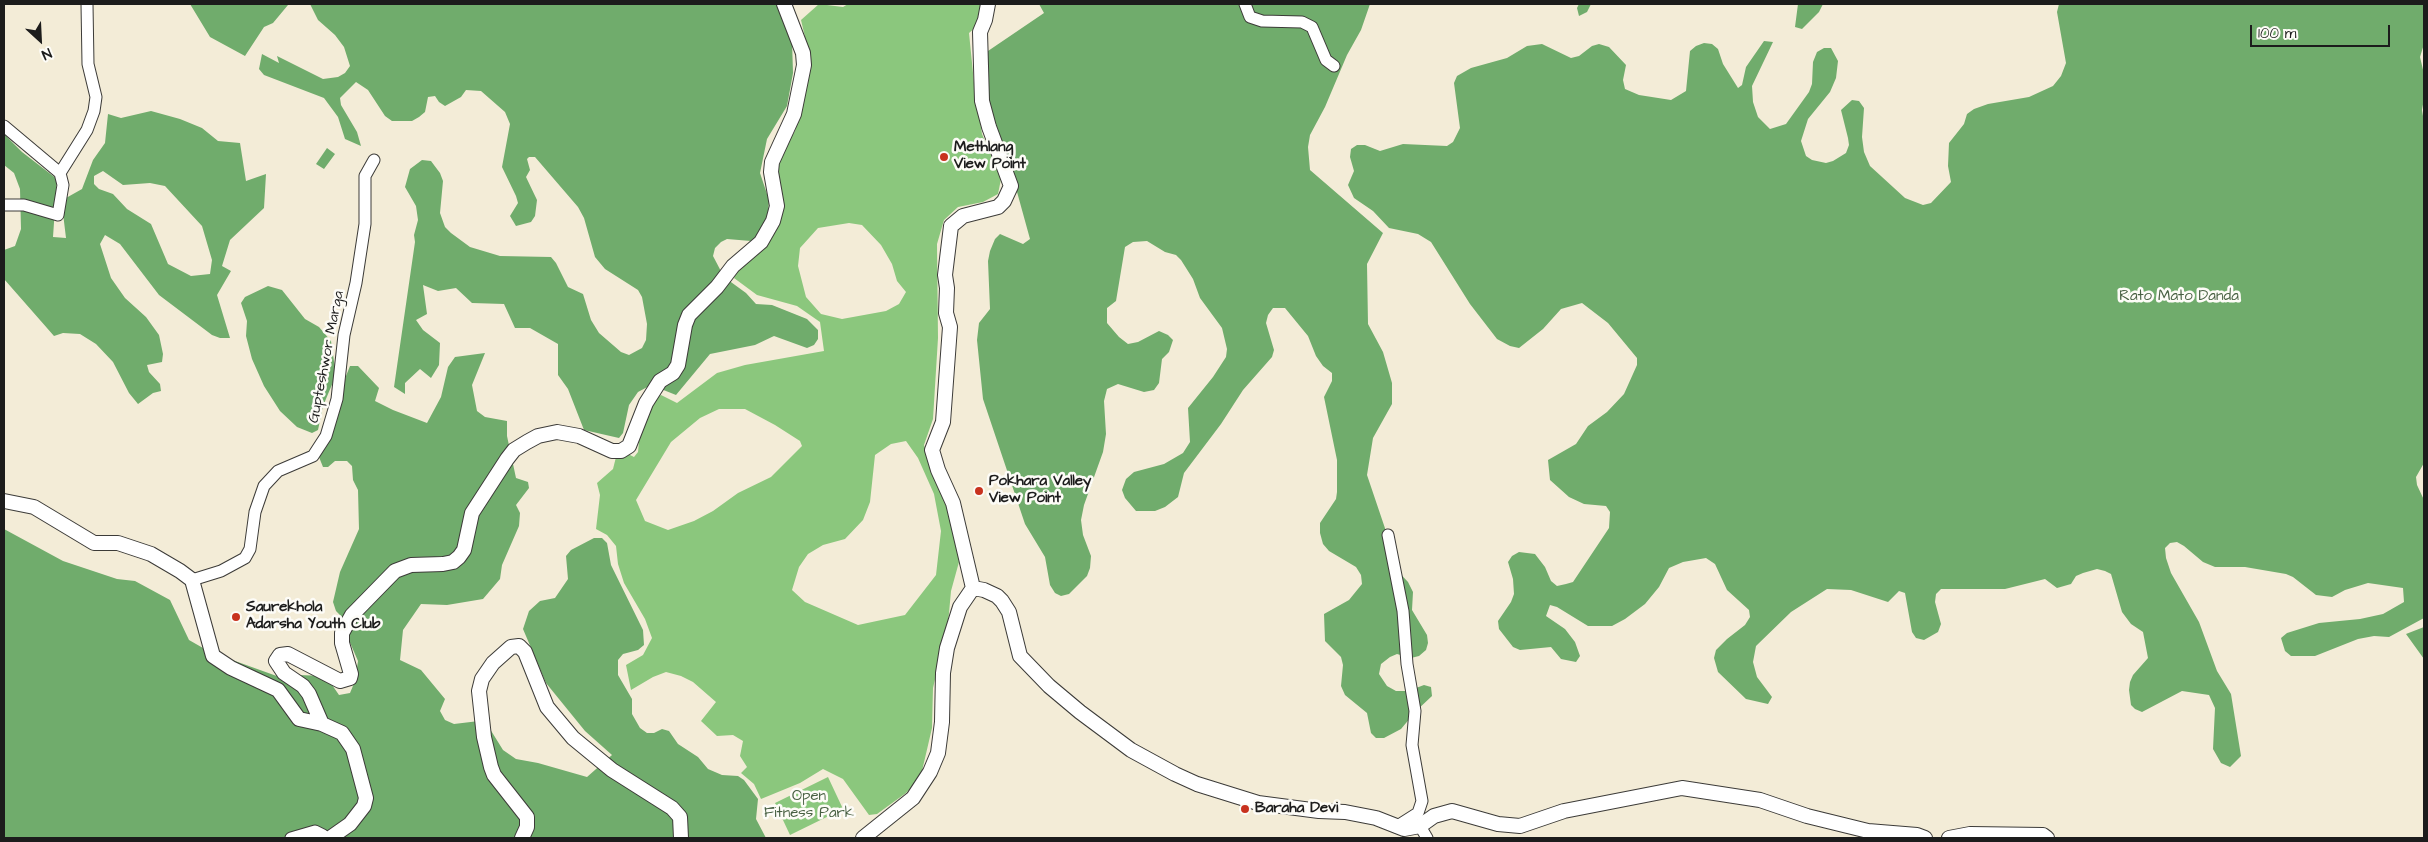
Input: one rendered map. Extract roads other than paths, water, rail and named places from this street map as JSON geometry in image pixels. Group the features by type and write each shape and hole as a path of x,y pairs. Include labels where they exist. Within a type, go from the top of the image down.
{"street":[{"path":"60,173 87,130 94,111 96,97 88,64 87,4"},
{"path":"322,724 306,690 277,665 276,661 280,655 288,654 340,681 350,678 351,674 342,643 342,633 352,615 395,570 411,565 453,562 459,557 464,550 472,513 507,459 514,450 527,442 538,436 557,432 579,436 612,451 621,451 629,446 646,403 660,382 673,373 678,365 685,325 689,315 717,287 732,266 764,238 773,221 777,206 771,172 772,162 794,114 804,65 803,53 784,4"},
{"path":"863,838 913,798 930,772 938,753 941,730 943,673 947,648 960,607 973,588 953,503 938,470 932,450 943,422 950,327 946,313 948,288 946,276 951,226 964,216 998,207 1004,202 1012,186 989,127 982,101 980,32 985,20 988,4"},
{"path":"1245,4 1250,17 1262,21 1302,22 1312,27 1326,60 1334,66"},
{"path":"4,126 60,173 63,185 58,215 24,205 4,205"},
{"name":"Gupteshwor Marga","path":"192,580 221,571 245,558 250,549 255,512 264,486 278,471 313,456 326,436 337,399 344,335 356,283 365,224 365,176 374,160"},
{"path":"4,501 34,507 94,543 118,543 151,554 192,580 213,656 231,668 278,690 299,719 322,724 342,733 348,739 353,749 366,798 364,806 358,815 330,838"},
{"path":"1388,535 1403,611 1407,664 1415,711 1412,745 1422,801 1418,813 1396,828"},
{"path":"973,588 984,590 997,596 1002,601 1010,612 1020,656 1049,686 1080,712 1140,755 1197,784 1258,803 1320,811 1344,812 1376,818 1396,828 1424,832 1434,816 1452,811 1498,824 1520,826 1564,811 1682,788 1760,800 1807,816 1868,831 1917,835 1925,838"},
{"path":"522,838 527,827 527,817 494,775 484,736 479,691 482,679 493,663 511,647 519,646 525,652 547,707 573,738 612,770 672,808 680,817 681,838"},
{"path":"291,838 315,831 323,835 323,838"},
{"path":"1949,838 1970,834 2043,836 2047,838"}],"place":[{"name":"Methlang View Point","path":"944,157"},
{"name":"Pokhara Valley View Point","path":"979,491"},
{"name":"Saurekhola Adarsha Youth Club","path":"236,617"},
{"name":"Baraha Devi","path":"1245,809"}],"park label":[{"name":"Rato Mato Danda","path":"2179,297"},
{"name":"Open Fitness Park","path":"809,806"}]}
